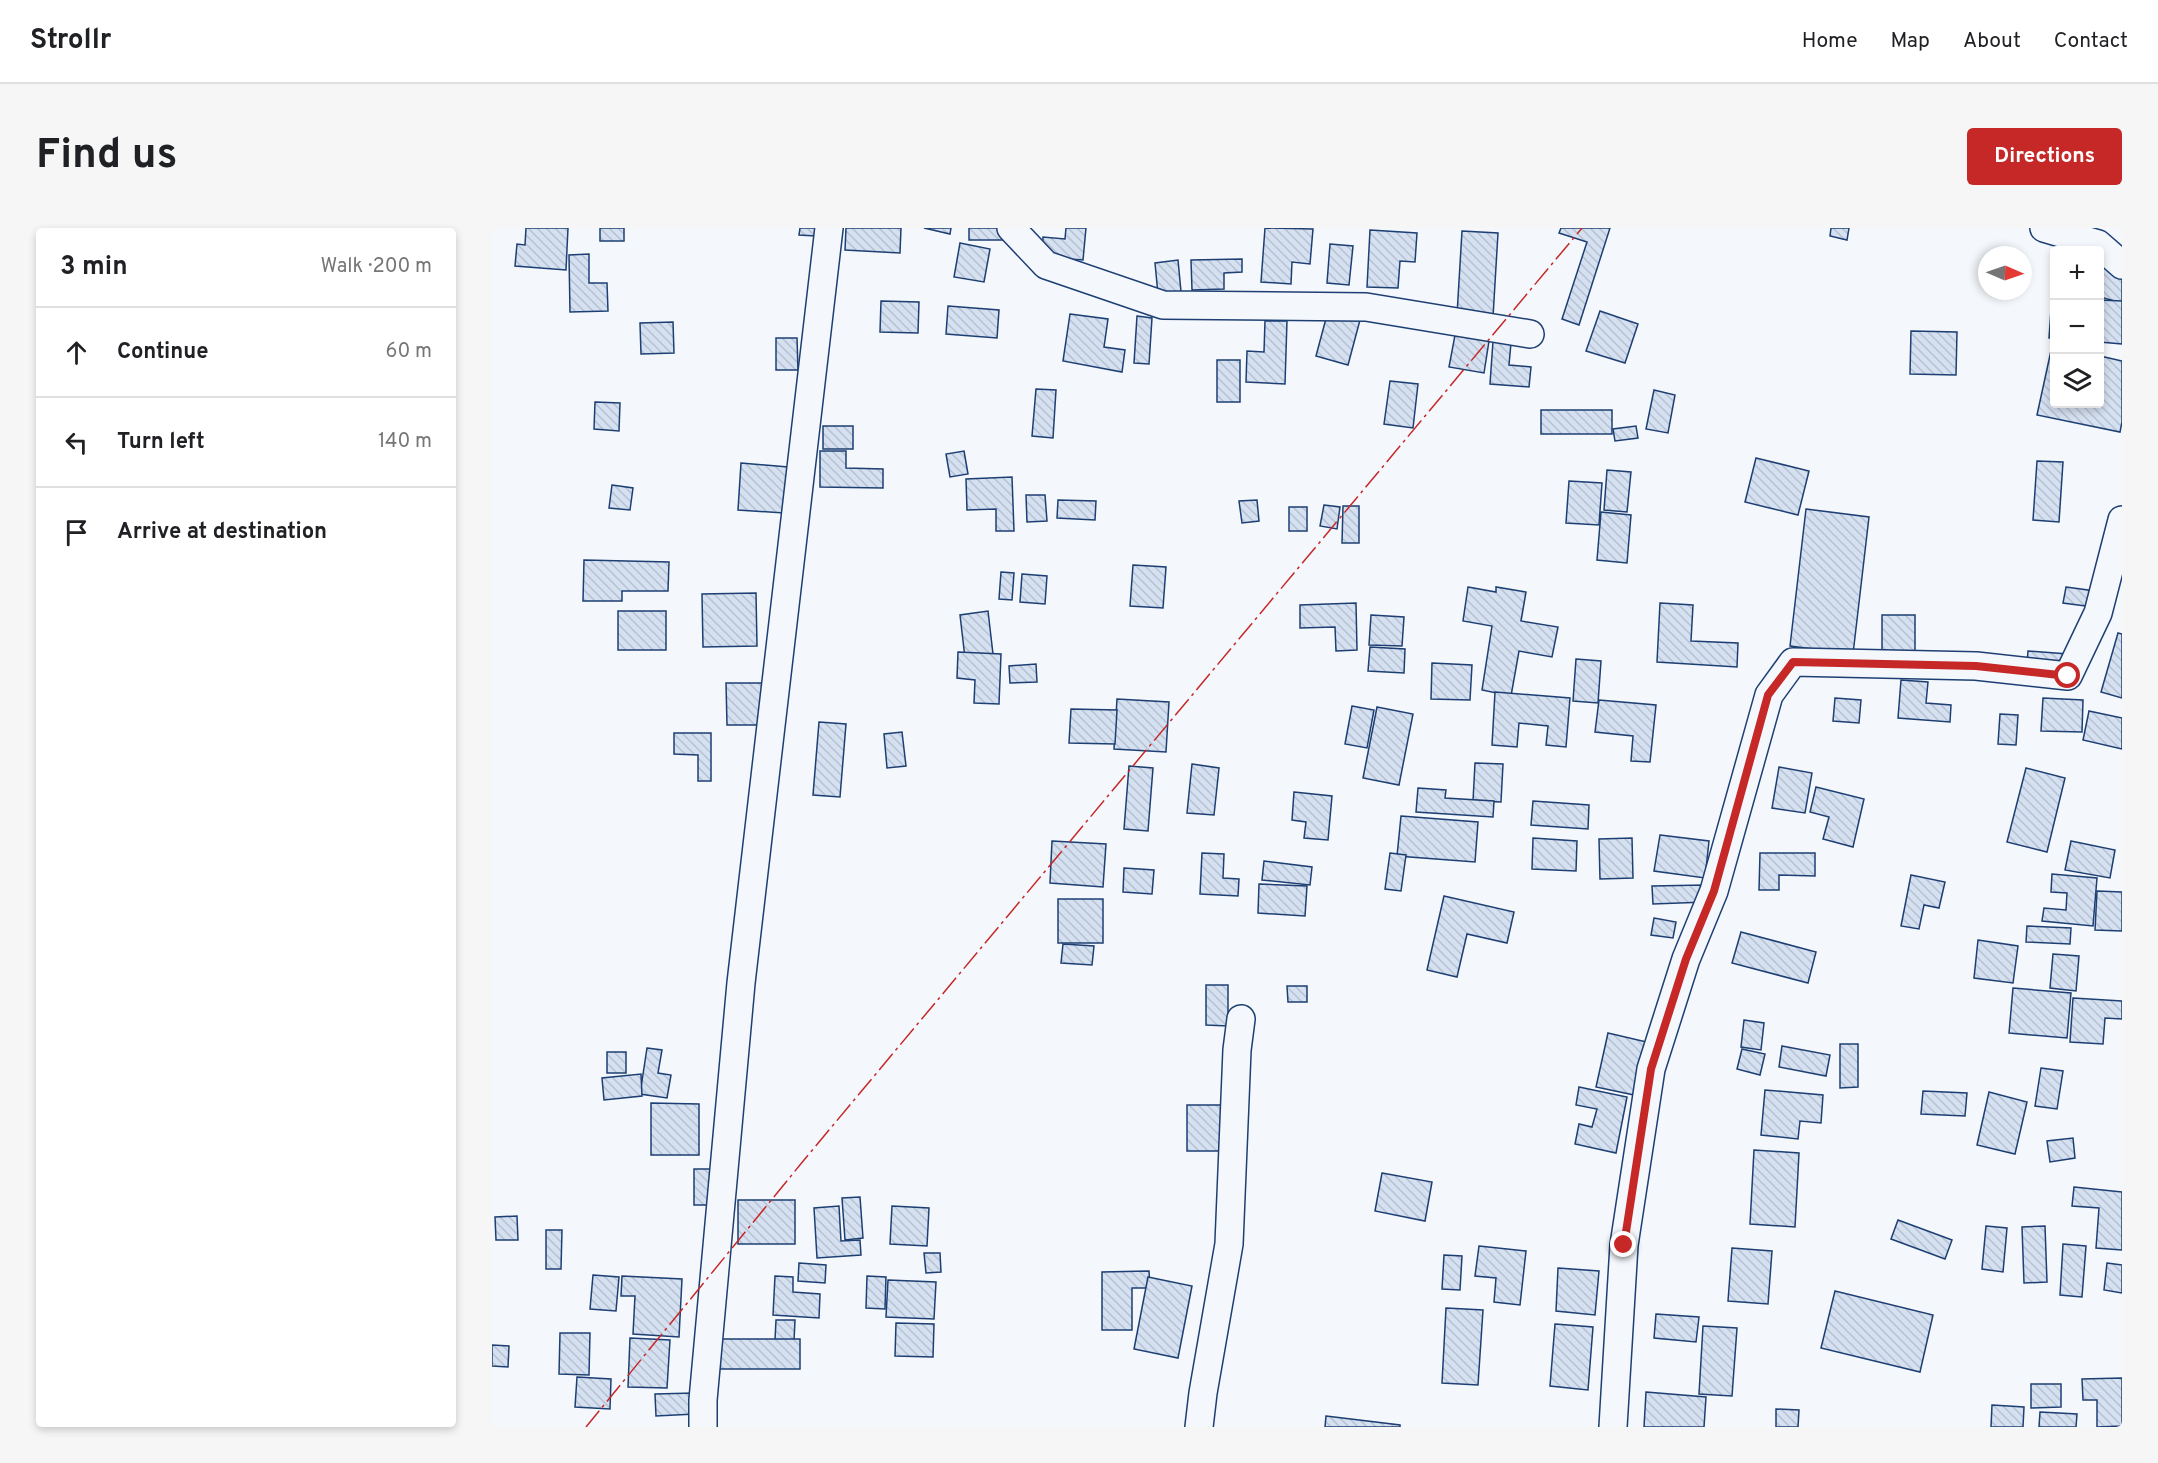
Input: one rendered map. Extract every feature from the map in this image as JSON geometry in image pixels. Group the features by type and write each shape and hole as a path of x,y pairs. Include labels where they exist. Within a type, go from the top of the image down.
{"street":[{"path":"703,1427 703,1400 741,983 829,228"},
{"path":"1011,228 1046,265 1163,305 1366,307 1530,334"},
{"path":"2044,228 2098,244 2122,265"},
{"path":"1613,1427 1624,1245 1651,1069 1686,959 1714,891 1768,695 1793,662 1976,666 2068,676 2098,613 2122,520"},
{"path":"1200,1427 1203,1392 1229,1244 1237,1050 1241,1019"}],"building":[{"path":"526,228 568,228 566,270 515,266 517,244 525,245"},
{"path":"600,228 624,228 624,241 600,241"},
{"path":"800,228 834,228 833,237 799,235"},
{"path":"846,228 901,228 900,253 845,250"},
{"path":"924,228 951,228 950,234"},
{"path":"969,228 1010,228 1010,240 969,240"},
{"path":"1066,228 1086,228 1083,260 1042,257 1043,237 1065,239"},
{"path":"1265,228 1313,229 1310,264 1292,262 1291,284 1261,282"},
{"path":"1561,228 1610,228 1579,325 1562,319 1587,242 1559,233"},
{"path":"1831,228 1849,228 1847,240 1830,236"},
{"path":"1370,230 1417,233 1415,262 1400,261 1398,288 1367,287"},
{"path":"1462,231 1498,233 1493,317 1457,315"},
{"path":"960,243 990,249 984,282 954,277"},
{"path":"1330,244 1353,246 1349,285 1327,283"},
{"path":"589,254 589,283 607,283 608,311 570,312 569,255"},
{"path":"1242,259 1242,272 1224,273 1224,289 1192,290 1191,260"},
{"path":"1178,260 1182,302 1159,305 1155,263"},
{"path":"2104,262 2122,267 2122,303 2104,298"},
{"path":"2104,300 2122,301 2122,344 2104,342"},
{"path":"881,301 919,302 918,333 880,332"},
{"path":"948,306 999,310 997,338 946,334"},
{"path":"1328,311 1360,320 1348,365 1316,356"},
{"path":"1600,311 1638,324 1625,363 1586,351"},
{"path":"1070,314 1108,319 1104,347 1125,350 1122,372 1063,361"},
{"path":"1137,316 1152,318 1149,364 1134,363"},
{"path":"1265,321 1287,321 1285,384 1246,382 1247,351 1264,352"},
{"path":"673,322 674,353 641,354 640,323"},
{"path":"1911,331 1957,332 1956,375 1910,374"},
{"path":"1455,335 1489,341 1484,373 1449,367"},
{"path":"776,338 797,338 798,370 776,370"},
{"path":"1493,341 1511,343 1509,365 1531,367 1529,387 1490,384"},
{"path":"2050,355 2050,408 2104,408 2104,357 2122,361 2120,432 2037,415"},
{"path":"1217,360 1240,360 1240,402 1217,402"},
{"path":"1390,381 1418,384 1413,428 1384,424"},
{"path":"1036,389 1056,390 1053,438 1032,436"},
{"path":"1654,390 1675,395 1668,433 1646,429"},
{"path":"595,402 620,403 619,431 594,429"},
{"path":"1541,410 1612,410 1612,434 1541,434"},
{"path":"823,426 853,426 853,449 823,449"},
{"path":"1636,426 1638,438 1615,441 1613,429"},
{"path":"820,451 846,451 846,468 883,469 883,488 820,487"},
{"path":"964,451 968,474 950,477 946,454"},
{"path":"1756,458 1809,471 1798,515 1745,502"},
{"path":"2037,461 2063,462 2059,522 2033,520"},
{"path":"741,463 788,467 784,513 738,510"},
{"path":"1607,470 1631,472 1627,512 1604,510"},
{"path":"1012,477 1014,531 996,531 996,509 967,510 966,479"},
{"path":"1569,481 1602,483 1599,525 1566,523"},
{"path":"612,485 633,488 630,510 609,508"},
{"path":"1026,495 1045,495 1047,521 1027,522"},
{"path":"1058,500 1096,501 1095,520 1057,518"},
{"path":"1257,500 1259,521 1242,523 1239,501"},
{"path":"1324,505 1340,507 1337,529 1320,526"},
{"path":"1343,506 1359,506 1359,543 1342,543"},
{"path":"1289,507 1307,507 1307,531 1289,531"},
{"path":"1806,509 1869,517 1853,654 1790,646"},
{"path":"1601,512 1631,515 1627,563 1597,560"},
{"path":"584,560 669,562 668,591 622,591 622,601 583,601"},
{"path":"1133,565 1166,567 1163,608 1130,606"},
{"path":"1001,572 1014,573 1012,600 999,599"},
{"path":"1022,574 1047,576 1045,604 1020,602"},
{"path":"1468,587 1496,592 1496,587 1526,592 1521,621 1558,627 1552,657 1519,651 1511,696 1482,690 1492,626 1463,621"},
{"path":"2066,587 2095,591 2093,607 2063,603"},
{"path":"756,593 757,646 703,647 702,594"},
{"path":"1356,603 1357,650 1336,651 1335,627 1300,628 1300,605"},
{"path":"1660,603 1693,605 1691,641 1738,643 1737,667 1657,662"},
{"path":"618,611 666,611 666,650 618,650"},
{"path":"988,611 993,654 965,658 960,615"},
{"path":"1371,615 1404,617 1402,646 1369,645"},
{"path":"1882,615 1915,615 1915,654 1882,655"},
{"path":"2118,633 2122,634 2122,698 2101,692"},
{"path":"1370,647 1405,649 1404,673 1368,671"},
{"path":"2028,651 2068,654 2067,679 2026,676"},
{"path":"958,652 1001,654 999,704 974,703 975,680 957,678"},
{"path":"1576,659 1601,661 1598,703 1573,701"},
{"path":"1432,663 1472,665 1470,700 1431,699"},
{"path":"1036,664 1037,682 1010,683 1009,666"},
{"path":"1901,680 1928,682 1926,703 1951,705 1950,722 1898,718"},
{"path":"726,683 767,683 767,725 727,725"},
{"path":"1495,692 1570,698 1566,747 1546,745 1548,726 1519,723 1517,747 1492,745"},
{"path":"1835,698 1861,700 1859,723 1833,721"},
{"path":"2043,698 2083,700 2082,732 2041,731"},
{"path":"1117,699 1169,702 1166,752 1114,749"},
{"path":"1599,700 1656,705 1650,762 1631,761 1633,736 1595,732"},
{"path":"1352,706 1374,710 1367,748 1345,744"},
{"path":"1377,707 1413,714 1399,785 1363,778"},
{"path":"1071,709 1117,710 1115,744 1069,743"},
{"path":"2089,711 2122,718 2122,749 2083,740"},
{"path":"2000,714 2018,715 2016,745 1998,744"},
{"path":"819,722 846,724 840,797 813,795"},
{"path":"902,732 906,766 887,768 884,734"},
{"path":"674,733 711,733 711,781 698,781 698,755 674,754"},
{"path":"1475,763 1503,764 1501,802 1473,801"},
{"path":"1192,764 1219,768 1214,815 1187,813"},
{"path":"1129,766 1153,768 1148,831 1124,829"},
{"path":"1779,767 1812,773 1805,813 1772,808"},
{"path":"2026,768 2065,778 2047,852 2007,842"},
{"path":"1816,787 1864,799 1853,847 1823,839 1829,817 1810,812"},
{"path":"1418,788 1446,790 1445,798 1494,801 1493,817 1416,812"},
{"path":"1294,792 1332,796 1328,840 1304,838 1306,822 1292,820"},
{"path":"1533,801 1589,805 1588,829 1531,825"},
{"path":"1401,816 1478,822 1475,862 1397,856"},
{"path":"1660,835 1709,841 1705,878 1654,871"},
{"path":"1533,838 1577,841 1576,871 1532,869"},
{"path":"1632,838 1633,878 1600,879 1599,839"},
{"path":"1052,841 1106,844 1103,887 1050,883"},
{"path":"2071,841 2115,850 2110,878 2065,870"},
{"path":"1202,853 1224,854 1223,878 1239,879 1238,896 1200,894"},
{"path":"1390,853 1406,855 1401,891 1385,889"},
{"path":"1760,853 1815,853 1815,876 1779,875 1779,890 1759,890"},
{"path":"1264,861 1312,867 1310,885 1262,880"},
{"path":"1124,868 1154,870 1152,894 1123,892"},
{"path":"2052,874 2097,878 2093,926 2042,921 2044,908 2066,910 2067,893 2051,892"},
{"path":"1911,875 1945,882 1939,908 1924,905 1919,929 1901,926"},
{"path":"1259,884 1307,886 1305,916 1258,913"},
{"path":"1705,885 1706,902 1653,904 1652,886"},
{"path":"2097,891 2122,892 2122,931 2095,930"},
{"path":"1444,896 1514,912 1507,943 1467,934 1457,977 1427,970"},
{"path":"1058,899 1103,899 1103,943 1058,943"},
{"path":"1654,918 1676,922 1673,938 1651,935"},
{"path":"2027,926 2071,928 2070,944 2026,942"},
{"path":"1741,932 1816,952 1808,983 1732,963"},
{"path":"1978,940 2018,946 2013,983 1974,978"},
{"path":"1063,944 1094,946 1092,965 1061,963"},
{"path":"2053,954 2079,956 2076,991 2050,988"},
{"path":"1206,985 1228,985 1228,1026 1206,1025"},
{"path":"1287,986 1307,986 1307,1002 1288,1002"},
{"path":"2013,988 2071,993 2067,1038 2009,1033"},
{"path":"2073,998 2122,1001 2122,1019 2105,1018 2103,1044 2070,1042"},
{"path":"1744,1020 1764,1023 1761,1050 1741,1047"},
{"path":"1608,1033 1651,1043 1639,1096 1596,1087"},
{"path":"1840,1044 1858,1044 1858,1087 1840,1088"},
{"path":"1782,1046 1830,1055 1826,1076 1779,1067"},
{"path":"647,1048 662,1050 658,1073 671,1075 667,1098 640,1094"},
{"path":"1742,1049 1765,1054 1760,1075 1737,1069"},
{"path":"607,1052 626,1052 626,1073 607,1073"},
{"path":"2041,1068 2063,1071 2057,1109 2035,1106"},
{"path":"641,1074 642,1096 604,1100 602,1078"},
{"path":"1579,1087 1627,1097 1616,1153 1575,1144 1579,1124 1592,1127 1597,1109 1576,1105"},
{"path":"1765,1090 1823,1095 1821,1123 1800,1121 1798,1139 1761,1135"},
{"path":"1923,1091 1967,1093 1965,1116 1921,1114"},
{"path":"1989,1092 2027,1102 2015,1154 1977,1145"},
{"path":"651,1103 699,1104 699,1155 651,1155"},
{"path":"1187,1105 1225,1105 1225,1151 1187,1151"},
{"path":"2073,1138 2075,1158 2050,1162 2047,1141"},
{"path":"1754,1150 1799,1153 1795,1227 1750,1224"},
{"path":"694,1169 725,1169 725,1205 694,1205"},
{"path":"1382,1173 1432,1182 1425,1221 1375,1211"},
{"path":"2074,1187 2122,1192 2122,1250 2096,1248 2099,1208 2072,1206"},
{"path":"860,1197 863,1238 845,1240 842,1198"},
{"path":"738,1200 795,1200 795,1244 738,1244"},
{"path":"839,1206 841,1241 860,1240 861,1255 817,1258 814,1208"},
{"path":"892,1206 929,1208 927,1246 890,1244"},
{"path":"517,1216 518,1240 496,1240 495,1217"},
{"path":"1898,1220 1952,1240 1945,1259 1891,1239"},
{"path":"1986,1226 2007,1228 2003,1272 1982,1269"},
{"path":"2045,1226 2047,1282 2024,1283 2022,1227"},
{"path":"546,1230 562,1230 561,1269 546,1269"},
{"path":"2063,1244 2086,1246 2082,1297 2060,1295"},
{"path":"1479,1246 1526,1251 1520,1305 1494,1302 1496,1278 1475,1276"},
{"path":"1732,1248 1772,1251 1768,1304 1728,1301"},
{"path":"924,1253 940,1253 941,1272 926,1273"},
{"path":"1444,1255 1462,1256 1460,1290 1442,1289"},
{"path":"799,1263 826,1265 825,1283 798,1281"},
{"path":"2107,1263 2122,1265 2122,1293 2104,1290"},
{"path":"1558,1268 1599,1271 1595,1315 1556,1311"},
{"path":"1149,1271 1150,1288 1132,1288 1132,1330 1102,1330 1102,1272"},
{"path":"593,1275 619,1277 616,1311 590,1309"},
{"path":"622,1276 682,1279 679,1337 633,1334 635,1296 621,1296"},
{"path":"775,1276 793,1277 793,1292 820,1294 819,1318 773,1315"},
{"path":"867,1276 886,1277 885,1309 866,1308"},
{"path":"1148,1277 1192,1286 1178,1358 1134,1349"},
{"path":"888,1280 936,1282 934,1319 886,1317"},
{"path":"1835,1291 1933,1315 1920,1372 1821,1348"},
{"path":"1446,1308 1483,1310 1478,1385 1442,1383"},
{"path":"1656,1314 1699,1317 1696,1342 1654,1338"},
{"path":"776,1320 795,1320 794,1341 775,1340"},
{"path":"896,1323 934,1324 933,1357 895,1356"},
{"path":"1555,1324 1593,1327 1588,1390 1550,1386"},
{"path":"1703,1326 1737,1328 1732,1396 1699,1394"},
{"path":"560,1333 590,1333 589,1375 559,1374"},
{"path":"630,1338 670,1340 667,1388 628,1387"},
{"path":"712,1339 800,1339 800,1369 712,1369"},
{"path":"492,1345 509,1346 508,1367 492,1366"},
{"path":"577,1377 611,1379 610,1409 575,1407"},
{"path":"2122,1378 2122,1426 2097,1427 2097,1400 2083,1400 2082,1379"},
{"path":"2031,1384 2061,1384 2061,1407 2031,1408"},
{"path":"1646,1392 1706,1397 1704,1427 1644,1427"},
{"path":"694,1393 695,1414 656,1416 655,1394"},
{"path":"1992,1405 2024,1407 2023,1427 1991,1427"},
{"path":"1776,1409 1799,1410 1798,1427 1776,1427"},
{"path":"2040,1412 2077,1414 2076,1427 2039,1427"},
{"path":"1326,1416 1400,1425 1400,1427 1325,1427"}],"power":[{"path":"586,1427 804,1160 1582,228"}],"route":[{"path":"1624,1245 1651,1069 1686,959 1714,891 1768,695 1793,662 1976,666 2068,676"}]}
